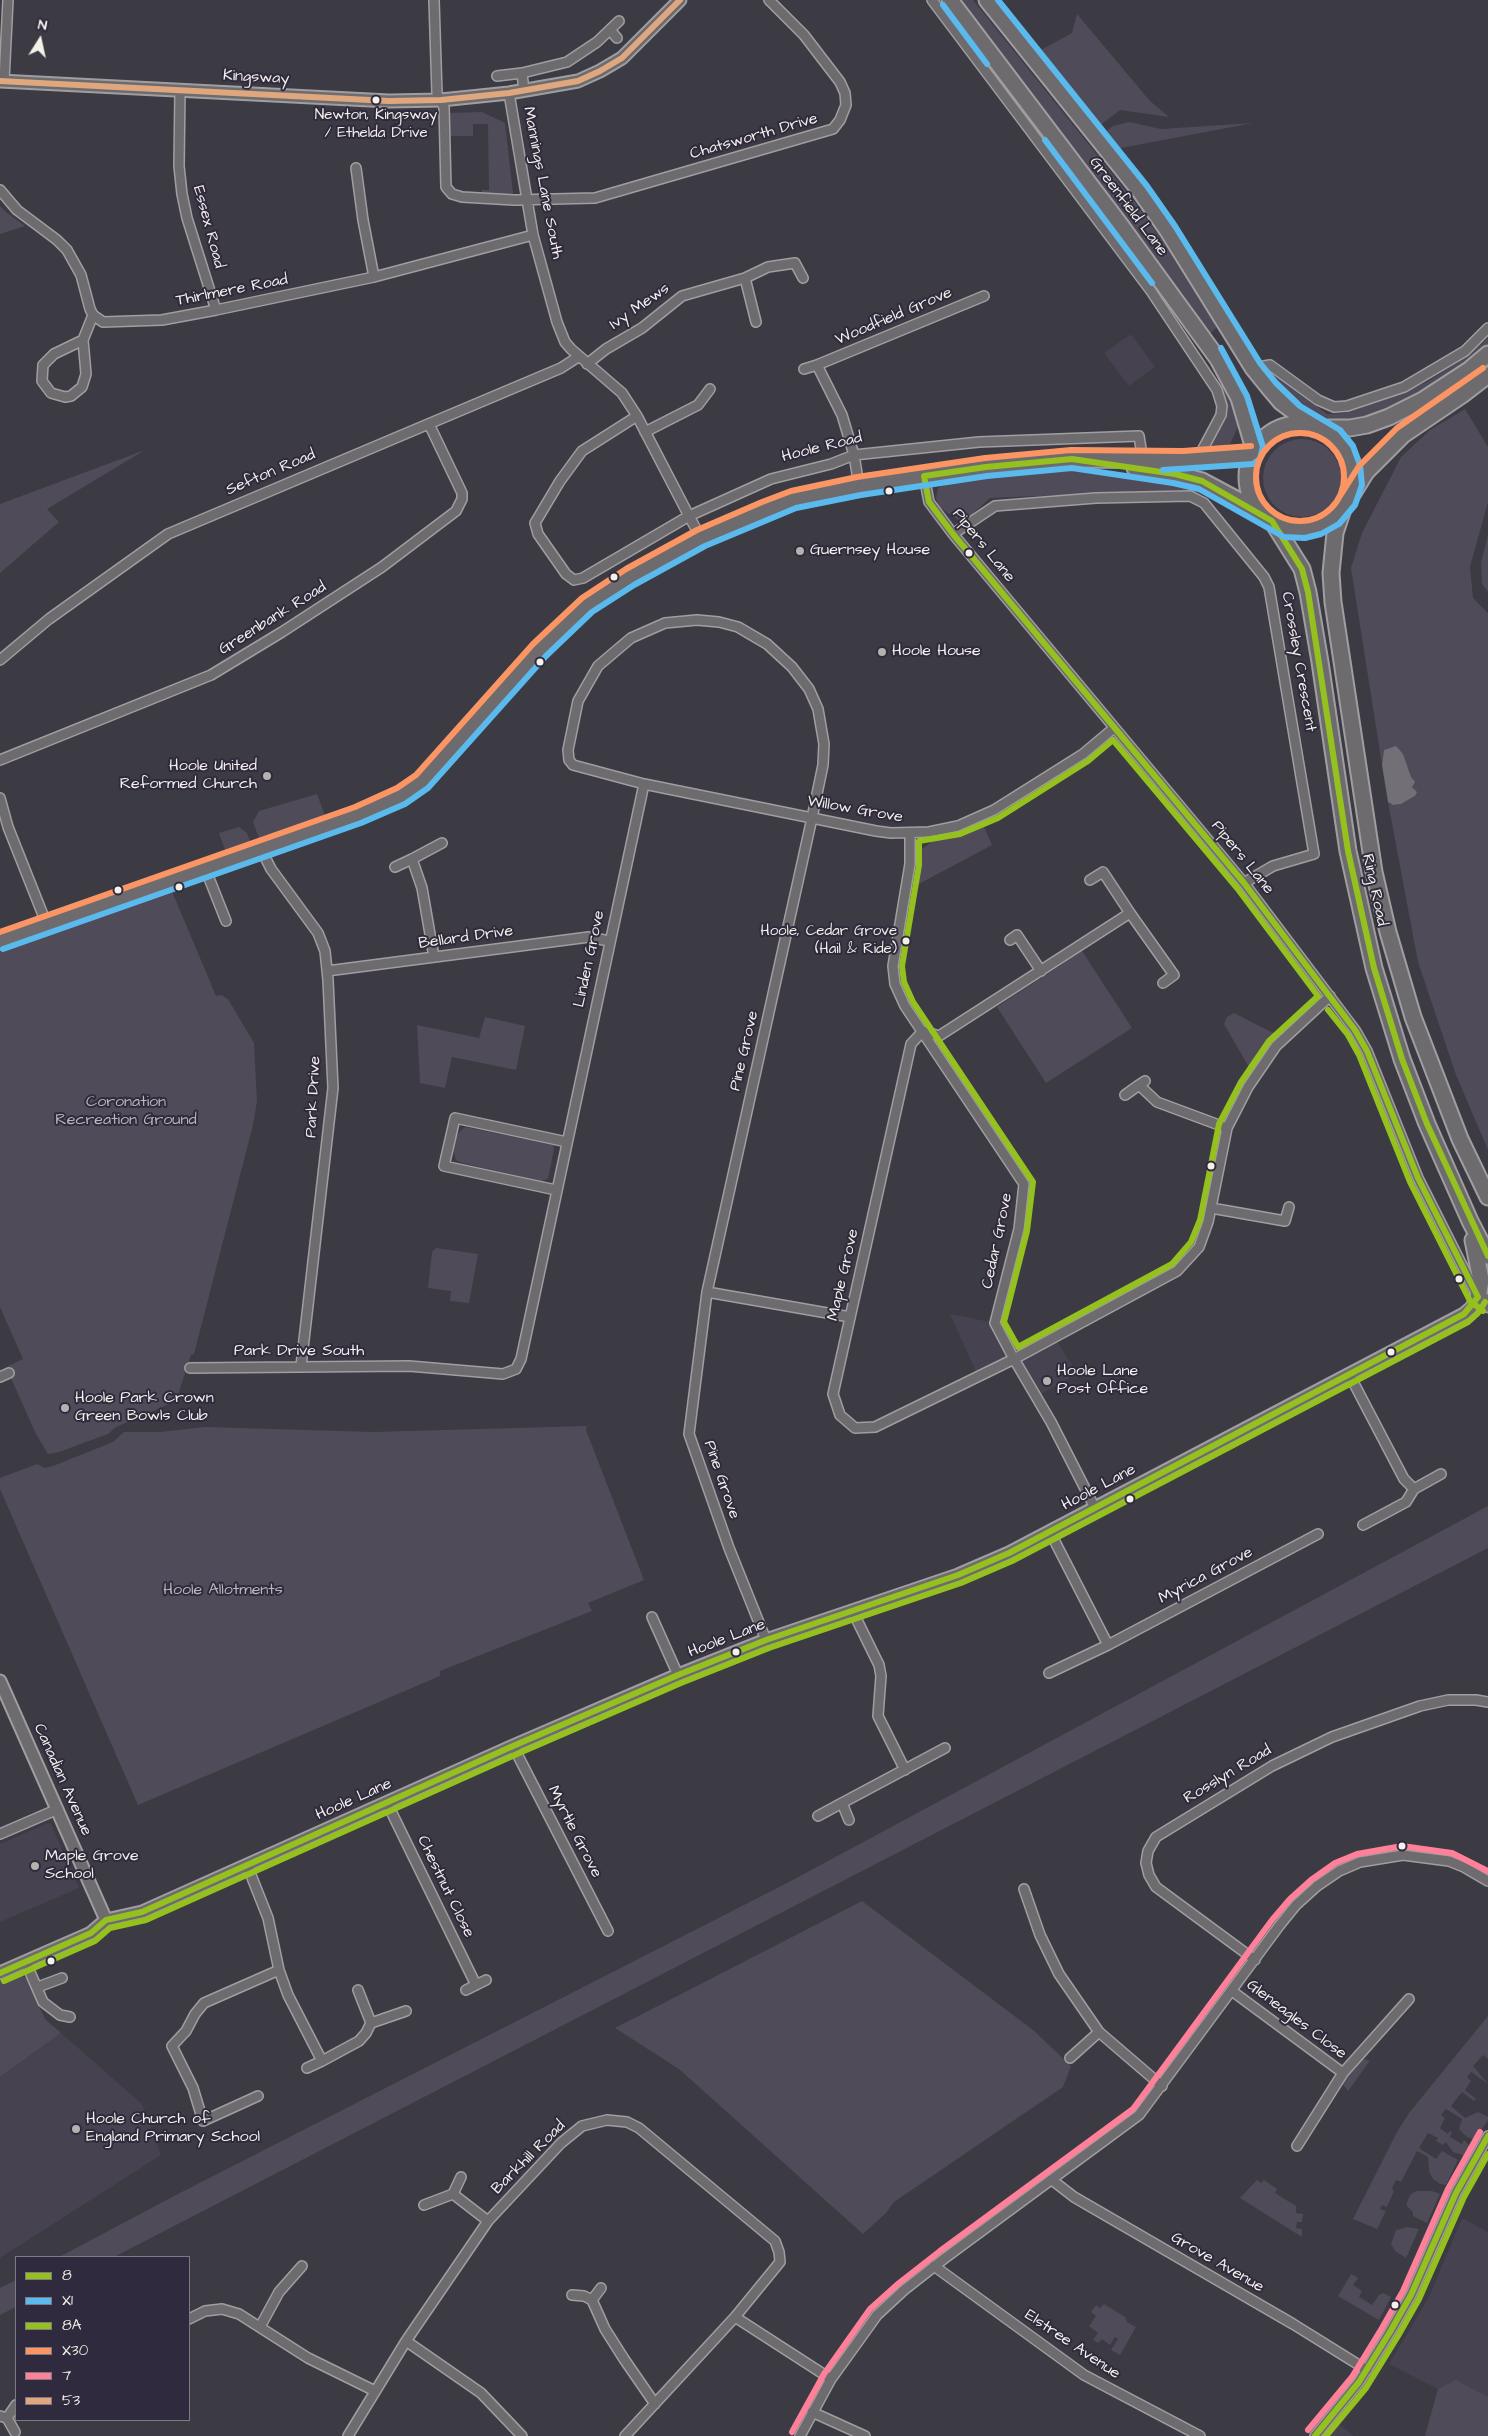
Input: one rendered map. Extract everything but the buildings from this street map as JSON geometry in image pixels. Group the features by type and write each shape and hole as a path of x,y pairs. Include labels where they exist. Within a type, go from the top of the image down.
{"highway":[{"name":"Greenfield Lane","path":"950,0 1119,222 1218,359 1240,398 1253,452"},
{"name":"Greenfield Lane","path":"987,0 1140,191 1168,231 1254,368 1281,402 1317,426"},
{"path":"1266,517 1252,500 1247,485 1247,470 1253,452 1265,437 1279,428 1296,424 1350,428 1389,417 1423,400 1469,370 1488,354"},
{"path":"1072,460 1175,474 1202,481 1266,517 1294,529 1318,526 1333,518 1346,504 1366,472 1403,435 1462,396 1488,375"},
{"path":"1317,426 1336,437 1346,450 1352,467 1353,484 1346,504"},
{"path":"0,941 358,815 411,790 432,772 540,650 587,605 630,577 702,538 793,500 859,486 995,466 1072,460 1197,460 1253,452"},
{"name":"Ring Road","path":"1346,504 1336,533 1333,553 1331,573 1333,602 1374,872 1388,932 1413,1016 1456,1130 1488,1197"},
{"name":"Ring Road","path":"1266,517 1302,569 1308,592 1348,851 1374,968 1402,1059 1427,1124 1470,1221 1488,1256"},
{"path":"1470,1221 1483,1301"}],"street":[{"path":"2,81 8,0"},
{"name":"Chatsworth Drive","path":"434,0 437,94 444,107 444,179 449,192 462,198 526,200 596,198 833,129 840,120 846,105 843,87 804,35 769,0"},
{"name":"Mannings Lane South","path":"680,0 622,58 615,62 578,81 509,93 533,235 543,276 565,342 578,356 622,393 637,416 702,538"},
{"name":"Greenfield Lane","path":"932,0 1151,291 1217,390 1222,406 1221,415 1197,460"},
{"path":"497,76 522,73 567,62 619,21"},
{"path":"610,30 617,38"},
{"path":"522,73 524,91"},
{"name":"Kingsway","path":"2,81 370,100 441,100 509,93"},
{"name":"Essex Road","path":"180,91 179,166 182,194 187,218 216,310"},
{"path":"356,168 363,220 374,277"},
{"path":"0,190 17,210 58,240 67,250 82,275 93,315 83,340 86,374 82,387 71,396 64,397 50,393 42,380 43,365 54,354 83,340"},
{"name":"Thirlmere Road","path":"93,315 103,322 162,320 374,277 533,235"},
{"name":"Ivy Mews","path":"587,364 606,349 642,328 682,296 744,278 768,267 795,263 803,278"},
{"path":"744,278 756,322"},
{"name":"Woodfield Grove","path":"804,370 984,296"},
{"path":"1254,368 1270,365 1318,400 1334,407 1348,406 1404,386 1465,351 1488,328"},
{"name":"Sefton Road","path":"0,660 49,619 168,534 561,368 578,356"},
{"path":"817,365 842,415 854,455 859,486"},
{"path":"645,432 698,405 710,389"},
{"name":"Hoole Road","path":"637,416 582,451 555,488 536,523 538,534 566,574 574,580 583,578 689,516 771,479 831,464 854,455 980,442 1139,436 1143,461"},
{"name":"Greenbank Road","path":"0,760 211,675 282,632 382,567 456,511 462,499 462,492 429,424"},
{"name":"Pipers Lane","path":"924,476 929,502 953,534 1244,883 1330,996 1367,1051 1418,1178 1483,1301"},
{"name":"Crossley Crescent","path":"953,534 995,506 1096,498 1190,496 1204,503 1264,577 1271,593 1314,854 1273,866 1244,883"},
{"name":"Pine Grove","path":"569,760 569,744 578,701 591,676 606,657 630,638 665,623 687,620 719,622 746,631 777,652 792,666 815,700 823,732 824,754 812,818 707,1292 689,1434 729,1548 766,1640"},
{"name":"Willow Grove","path":"569,760 573,766 644,784 876,832 910,834 958,826 994,810 1083,754 1114,728"},
{"name":"Linden Grove","path":"408,1366 503,1374 516,1370 521,1359 644,784"},
{"path":"0,798 4,828 47,924"},
{"name":"Cedar Grove","path":"910,834 911,856 894,976 905,1006 1024,1184 1019,1229 995,1323 1051,1422 1095,1508"},
{"path":"395,867 442,843"},
{"name":"Park Drive","path":"260,849 272,869 317,930 325,951 327,971 333,1088 301,1366"},
{"path":"412,859 422,888 434,957"},
{"path":"205,868 226,921"},
{"path":"1090,880 1103,872 1174,975 1163,984"},
{"path":"922,1031 939,1036 989,1002 1041,971 1130,913"},
{"path":"1010,940 1017,935 1041,971"},
{"name":"Bellard Drive","path":"327,971 589,937 609,941"},
{"name":"Maple Grove","path":"922,1031 911,1044 908,1053 833,1394 840,1415 855,1428 875,1427 1014,1359 1177,1271 1199,1247 1211,1208 1228,1128 1248,1087 1276,1046 1330,996"},
{"path":"1125,1095 1142,1083 1157,1102 1228,1128"},
{"path":"556,1190 444,1166 455,1118 567,1142"},
{"path":"1211,1208 1285,1221 1289,1207"},
{"path":"707,1292 850,1317"},
{"name":"Hoole Lane","path":"0,1973 91,1933 106,1920 142,1912 513,1746 678,1675 766,1640 958,1575 1010,1553 1464,1314 1483,1301"},
{"name":"Park Drive South","path":"190,1368 408,1366"},
{"path":"1349,1374 1404,1479 1414,1489"},
{"path":"1363,1525 1406,1502 1414,1489 1441,1474"},
{"path":"1050,1532 1108,1645"},
{"name":"Myrica Grove","path":"1049,1674 1108,1645 1318,1534"},
{"path":"853,1612 879,1665 881,1676 878,1716 905,1770"},
{"path":"652,1617 678,1675"},
{"name":"Canadian Avenue","path":"0,1681 106,1920"},
{"name":"Rosslyn Road","path":"1255,1960 1156,1887 1149,1875 1146,1863 1148,1851 1156,1837 1272,1766 1332,1737 1420,1706 1448,1700 1488,1702"},
{"name":"Myrtle Grove","path":"513,1746 608,1931"},
{"path":"818,1816 945,1748"},
{"name":"Chestnut Close","path":"387,1803 476,1984"},
{"path":"842,1803 849,1820"},
{"path":"0,1834 58,1809"},
{"path":"800,2436 831,2379 877,2315 934,2266 1139,2115 1293,1909 1307,1894 1332,1875 1360,1862 1389,1856 1416,1855 1464,1867 1488,1881"},
{"path":"247,1865 268,1918 279,1970 288,1995 322,2061"},
{"path":"1024,1889 1040,1935 1059,1974 1100,2032 1162,2086"},
{"path":"26,1963 43,2002 60,2015 70,2017"},
{"path":"258,2096 203,2121 193,2088 172,2046 186,2031 195,2014 204,2003 279,1970"},
{"path":"38,1987 62,1978"},
{"path":"466,1990 486,1980"},
{"path":"358,1990 371,2023"},
{"name":"Gleneagles Close","path":"1232,1991 1342,2074"},
{"name":"Gleneagles Close","path":"1297,2146 1342,2074 1409,1999"},
{"path":"307,2068 359,2041 371,2023 406,2011"},
{"path":"1070,2058 1100,2032"},
{"name":"Barkhill Road","path":"348,2436 406,2342 488,2221 555,2149 582,2126 607,2120 627,2122 639,2128 775,2241 780,2262 735,2317 625,2436"},
{"path":"1315,2436 1367,2370 1411,2295 1456,2192 1488,2136"},
{"path":"424,2205 453,2194 461,2177"},
{"name":"Grove Avenue","path":"1052,2180 1074,2197 1293,2324 1367,2370"},
{"path":"453,2194 488,2221"},
{"path":"260,2327 280,2292 302,2266"},
{"name":"Elstree Avenue","path":"934,2266 1084,2375 1200,2436"},
{"path":"592,2300 601,2288"},
{"path":"572,2295 584,2296 592,2300 624,2360 655,2404"},
{"path":"190,2318 205,2311 222,2309 239,2314 308,2358 375,2391"},
{"path":"735,2317 831,2379"},
{"path":"406,2342 481,2393 522,2436"},
{"path":"15,2406 3,2416 15,2432"},
{"path":"812,2412 865,2436"}],"shaded area":[{"path":"1131,334 1155,367 1129,386 1104,353"},
{"path":"1396,746 1403,754 1411,777 1415,782 1412,787 1417,792 1415,796 1401,804 1393,805 1388,802 1382,765 1384,750"},
{"path":"950,1314 995,1323 1014,1358 1054,1336 1077,1374 1036,1397 1014,1359 978,1376"},
{"name":"Maple Grove School","path":"48,1823 51,1824 79,1888 0,1922 0,1844"},
{"name":"Hoole Church of England Primary School","path":"61,2033 142,2104 161,2155 0,2258 0,2077"},
{"path":"1462,2218 1488,2232 1488,2436 1425,2436 1438,2389 1389,2364 1429,2297"},
{"path":"1331,2418 1354,2436 1315,2436"}],"green space":[{"path":"956,0 973,0 1134,201 1182,268 1217,327 1208,336"},
{"path":"1077,14 1150,101 1169,117 1120,110 1099,126 1039,51 1072,33"},
{"path":"482,112 505,123 513,193 501,196 482,195 482,190 489,190 488,124 473,124 473,136 450,136 450,147 447,147 447,113"},
{"path":"1129,122 1161,129 1253,123 1116,149 1104,133 1113,126"},
{"path":"0,206 6,212 25,226 0,234"},
{"path":"1488,338 1488,347 1447,378 1392,407 1365,418 1351,420 1325,418 1300,402 1271,377 1270,374 1273,373 1327,414 1345,413 1427,382 1466,357"},
{"path":"1223,385 1235,409 1238,427 1230,444 1215,449 1212,448 1212,443 1226,414 1226,401 1221,386"},
{"path":"1465,409 1488,447 1488,502 1470,567 1473,598 1488,613 1488,1150 1456,1075 1418,962 1388,802 1393,805 1401,804 1415,796 1403,754 1384,750 1382,765 1351,568 1362,533 1401,457 1430,430"},
{"path":"1294,439 1310,439 1324,445 1335,456 1341,470 1341,486 1335,500 1324,511 1310,517 1294,517 1280,511 1269,500 1263,486 1263,470 1269,456 1280,445"},
{"path":"145,450 47,509 59,522 0,573 0,504"},
{"path":"1076,468 1167,479 1195,486 1207,492 1203,494 1182,490 990,498 967,519 958,520 939,507 936,498 938,488 949,482"},
{"path":"1488,535 1488,592 1482,584 1481,563"},
{"path":"317,794 325,816 259,838 253,822 259,811"},
{"path":"239,827 247,833 250,841 225,850 219,833"},
{"path":"984,827 992,845 915,886 922,849 934,840"},
{"name":"Coronation Recreation Ground","path":"171,889 216,996 221,995 228,999 254,1043 257,1101 253,1125 194,1354 191,1355 176,1401 116,1427 108,1434 59,1452 48,1454 36,1434 6,1367 23,1359 0,1307 0,933"},
{"path":"1082,951 1132,1028 1046,1083 997,1007"},
{"path":"1234,1013 1277,1035 1250,1069 1224,1024 1227,1017"},
{"path":"485,1017 525,1026 516,1070 452,1057 445,1088 420,1083 417,1025 479,1038"},
{"path":"465,1127 553,1145 554,1149 548,1179 541,1181 456,1160 453,1150 456,1135"},
{"path":"436,1248 478,1254 469,1303 450,1301 451,1291 428,1288 432,1252"},
{"name":"Hoole Allotments","path":"587,1426 586,1430 644,1580 588,1603 592,1611 440,1671 440,1676 138,1805 0,1489 0,1478 37,1464 45,1468 53,1466 113,1442 124,1432 160,1432 205,1427 373,1432"},
{"path":"1488,1506 1488,1548 116,2256 61,2256 176,2195 789,1882"},
{"path":"862,1901 1033,2030 1071,2066 1063,2087 894,2202 886,2213 863,2234 679,2069 615,2028"},
{"path":"17,1973 26,1978 45,2019 61,2033 0,2077 0,1981"},
{"path":"1488,2016 1488,2059 1483,2055 1473,2066 1488,2084 1471,2072 1467,2077 1471,2081 1465,2090 1476,2099 1474,2101 1462,2092 1451,2106 1465,2118 1478,2112 1488,2117 1488,2120 1475,2140 1467,2137 1459,2129 1462,2119 1446,2109 1441,2115 1445,2118 1440,2128 1448,2134 1450,2131 1452,2132 1450,2137 1462,2144 1464,2140 1470,2146 1465,2156 1453,2152 1446,2142 1443,2145 1436,2141 1438,2138 1428,2133 1419,2148 1436,2159 1442,2151 1458,2160 1446,2185 1440,2184 1433,2179 1429,2171 1428,2157 1417,2151 1401,2182 1396,2180 1392,2189 1394,2191 1387,2207 1382,2205 1380,2209 1386,2211 1377,2229 1353,2219 1397,2132 1409,2113"},
{"path":"1361,2058 1370,2061 1348,2091 1342,2083"},
{"path":"1257,2180 1261,2183 1264,2180 1277,2189 1275,2193 1296,2206 1296,2213 1303,2214 1302,2222 1297,2222 1296,2228 1302,2229 1302,2237 1240,2198"},
{"path":"1416,2191 1432,2191 1440,2194 1427,2223 1413,2216 1413,2212 1406,2205 1410,2195"},
{"path":"1408,2227 1419,2229 1406,2258 1395,2251 1391,2244 1396,2230"},
{"path":"1351,2274 1358,2278 1353,2285 1362,2291 1359,2297 1372,2305 1379,2295 1383,2293 1391,2297 1379,2320 1338,2296"},
{"path":"15,2280 15,2308 0,2315 0,2288"},
{"path":"1104,2304 1125,2317 1127,2322 1136,2327 1120,2355 1111,2350 1118,2339 1115,2337 1110,2345 1102,2339 1098,2343 1093,2340 1098,2333 1089,2326 1096,2316 1091,2312 1096,2305 1100,2308"},
{"path":"1456,2380 1488,2397 1488,2436 1425,2436 1438,2389"}],"transit line":[{"name":"53","path":"0,81 389,101 441,100 509,93 578,81 600,71 622,58 680,0"},
{"name":"X1","path":"3,949 361,823 405,804 428,788 546,656 592,612 634,585 705,546 796,508 861,495 987,476 1072,468 1173,483 1199,489 1284,537 1305,538 1321,534 1339,524 1355,505 1362,485 1360,465 1353,446 1340,430 1300,406 1276,383 1260,363 1175,226 1147,186 998,0"},
{"name":"X1","path":"943,5 987,64"},
{"name":"X1","path":"1045,140 1152,283"},
{"name":"X1","path":"1163,470 1253,464 1260,459 1263,447 1247,396 1221,348"},
{"name":"X30","path":"1340,496 1359,466 1397,428 1483,368"},
{"name":"X30","path":"1300,433 1317,436 1331,446 1341,460 1344,477 1341,494 1331,508 1317,518 1300,521 1283,518 1269,508 1259,494 1256,477 1259,460 1269,446 1283,436 1300,433"},
{"name":"X30","path":"0,932 355,807 397,788 416,775 533,644 582,598 626,569 697,530 762,502 791,491 857,477 985,458 1071,450 1183,451 1251,446"},
{"name":"8","path":"0,1973 91,1933 106,1920 142,1912 513,1746 678,1675 766,1640 958,1575 1009,1553 1464,1314 1478,1297 1418,1178 1367,1051 1355,1030 1244,883 953,534 929,502 924,476 986,467 1072,459 1175,474 1202,481 1272,521 1302,569 1308,592 1348,851 1374,968 1402,1059 1427,1124 1488,1256"},
{"name":"8A","path":"1113,740 1237,888 1318,996 1269,1041 1241,1082 1219,1124 1200,1220 1191,1242 1172,1264 1018,1347 1004,1322 1027,1231 1033,1182 913,1002 904,982 902,966 919,865 919,841 960,834 998,818 1088,761 1113,740"},
{"name":"8A","path":"1328,1010 1348,1035 1359,1055 1410,1182 1470,1301 1483,1311"},
{"name":"8A","path":"4,1981 95,1941 110,1928 146,1920 517,1754 681,1683 769,1648 961,1583 1012,1561 1468,1322 1478,1313 1485,1302"},
{"name":"7","path":"792,2432 824,2374 870,2309 899,2283 940,2251 1133,2109 1272,1920 1290,1899 1311,1880 1335,1863 1357,1854 1402,1846 1452,1853 1488,1871"},
{"name":"7","path":"1308,2430 1352,2377 1382,2328 1403,2291 1448,2189 1480,2132"},
{"name":"8","path":"1315,2436 1359,2382 1390,2332 1411,2295 1456,2193 1488,2136"},
{"name":"8A","path":"1326,2436 1366,2388 1398,2336 1419,2299 1464,2197 1488,2154"}],"place":[{"name":"Newton, Kingsway / Ethelda Drive","path":"376,100"},
{"name":"Guernsey House","path":"800,551"},
{"name":"Hoole House","path":"882,652"},
{"name":"Hoole United Reformed Church","path":"267,776"},
{"name":"Hoole, Cedar Grove (Hail & Ride)","path":"906,941"},
{"name":"Hoole Lane Post Office","path":"1047,1381"},
{"name":"Hoole Park Crown Green Bowls Club","path":"65,1408"},
{"name":"Maple Grove School","path":"35,1866"},
{"name":"Hoole Church of England Primary School","path":"76,2129"}]}
